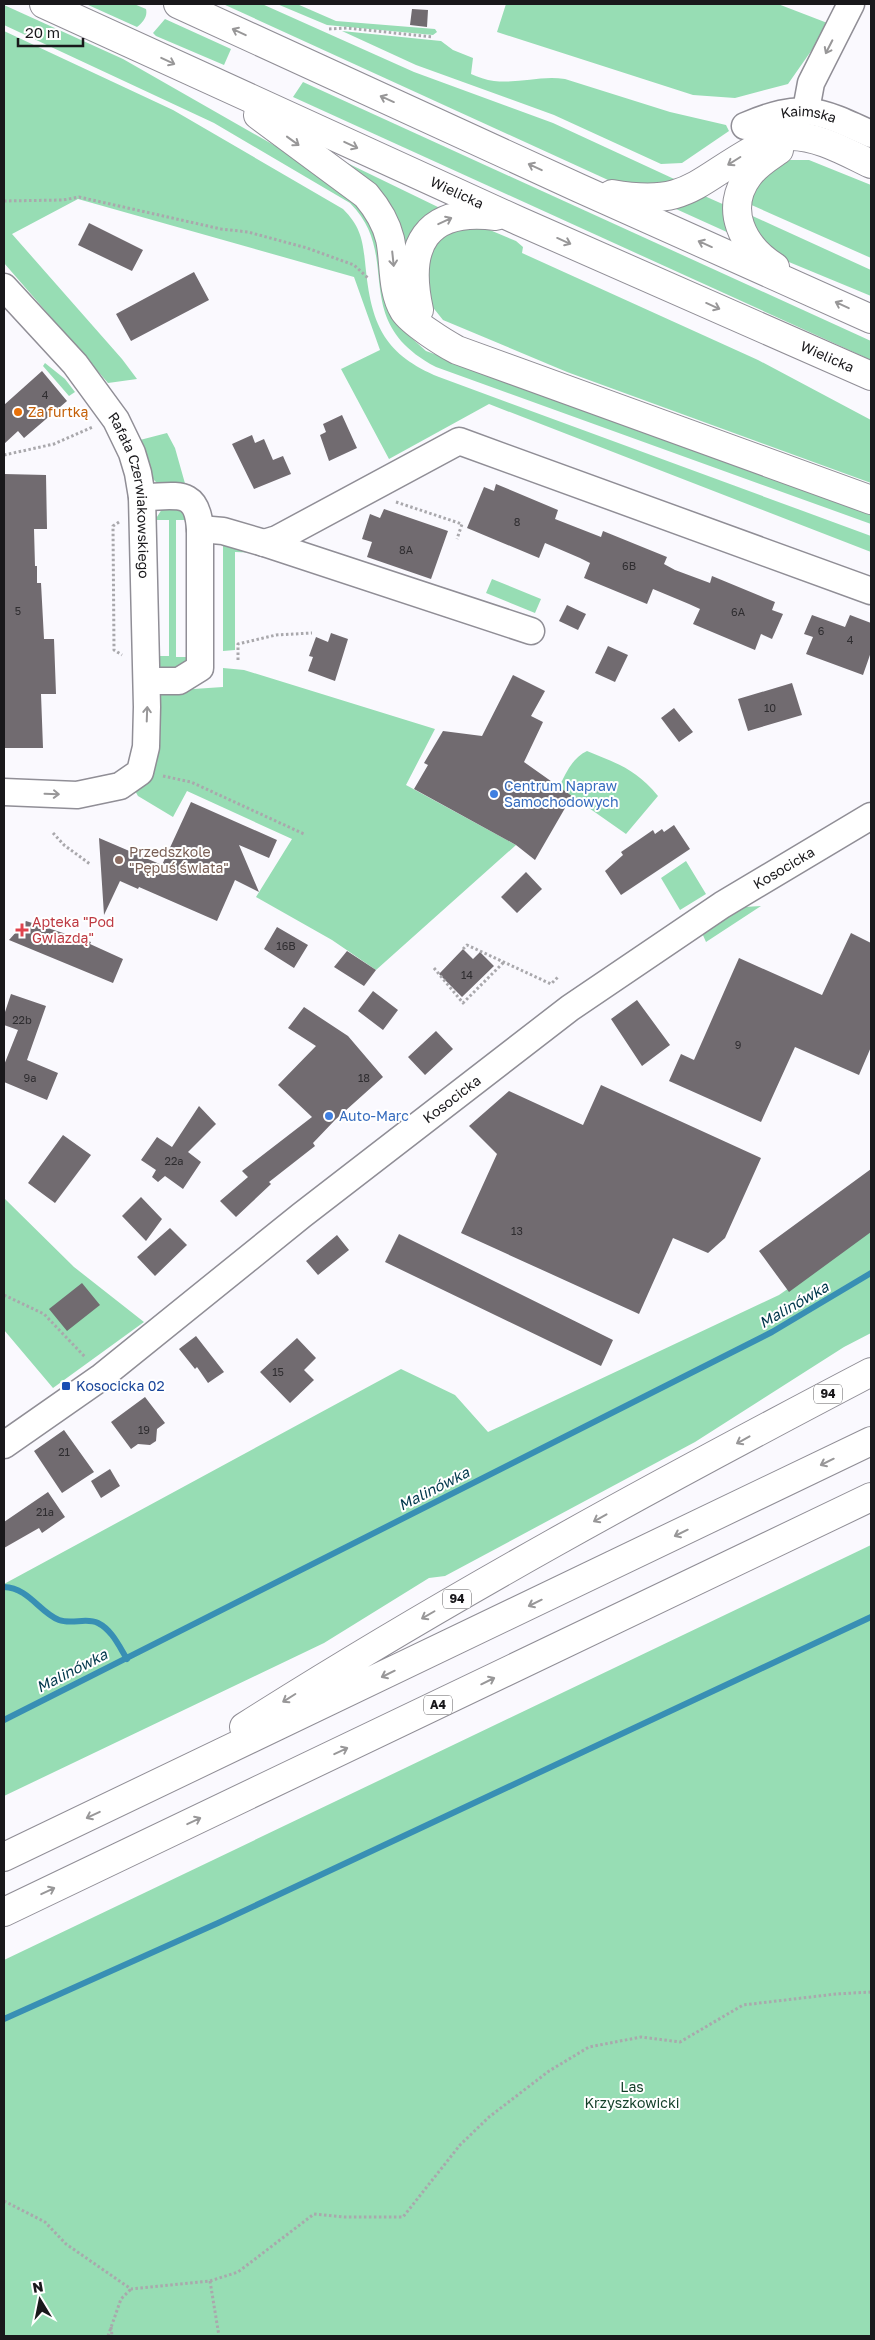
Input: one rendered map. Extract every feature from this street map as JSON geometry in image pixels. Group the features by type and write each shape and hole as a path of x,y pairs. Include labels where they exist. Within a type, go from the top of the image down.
{"main road":[{"name":"Wielicka","path":"44,4 519,221 871,376"},
{"path":"178,4 579,188 871,319"},
{"path":"212,81 366,194 375,205 388,230 400,301 406,313 443,343 457,350 871,500"},
{"path":"579,188 636,198 671,197 697,186 734,161 771,140 789,136 834,146 871,164"},
{"path":"811,140 791,144 758,165 749,174 740,192 736,215 744,237 758,254 813,292"},
{"path":"423,326 416,293 414,265 416,253 421,242 436,226 445,220 468,214 504,217 519,221"},
{"name":"94","path":"137,1795 345,1663 562,1539 871,1372"},
{"path":"4,1857 137,1795 871,1441"},
{"name":"A4","path":"4,1912 871,1497"}],"street":[{"path":"806,110 811,83 852,4"},
{"name":"Kaimska","path":"745,126 771,115 806,110 827,113 871,134"},
{"name":"Rafała Czerwiakowskiego","path":"4,287 76,364 116,420 132,453 142,497 147,681 146,747 140,772"},
{"path":"264,543 277,539 458,441 871,591"},
{"path":"142,497 191,500 197,507 200,529 200,668 179,680 147,681"},
{"path":"200,529 223,531 264,543 531,631"},
{"path":"4,792 78,795 120,786 140,772"},
{"name":"Kosocicka","path":"4,1445 100,1378 308,1210 570,1008 722,905 871,816"}],"path":[{"path":"329,29 347,28 433,37"},
{"path":"4,201 63,200 78,197 221,229 248,232 307,248 354,265 374,283"},
{"path":"4,455 54,444 101,424"},
{"path":"390,500 462,524 457,540"},
{"path":"121,521 113,526 114,650 128,659"},
{"path":"238,660 238,644 276,635 312,633"},
{"path":"140,772 191,782 304,834"},
{"path":"53,832 64,845 90,864"},
{"path":"463,949 468,945 550,984 559,976"},
{"path":"434,968 463,1003 504,962"},
{"path":"4,1295 44,1314 90,1362"},
{"path":"4,2201 45,2222 66,2244 131,2289 210,2281 238,2272 314,2214 344,2217 403,2217 460,2145 489,2117 549,2070 589,2047 641,2037 680,2042 743,2005 836,1994 871,1992"},
{"path":"210,2281 219,2336"},
{"path":"108,2336 122,2300 131,2289"},
{"path":"110,2327 112,2336"}],"green space":[{"path":"86,4 134,4 146,9 146,15 143,22 137,27"},
{"path":"223,4 262,4 414,72 553,123 685,184 619,185"},
{"path":"277,4 297,4 336,21 435,29 437,32 433,35 327,25"},
{"path":"506,4 778,4 830,24 788,84 735,98 693,95 497,32"},
{"path":"4,5 123,59 307,164 369,210 406,333 426,351 871,514 871,524 436,367 409,349 393,329 384,309 374,245 366,224 350,203 214,123 4,25"},
{"path":"165,19 231,49 224,65 156,36 153,33"},
{"path":"4,31 173,110 343,209 355,223 361,237 372,308 378,323 394,349 406,359 439,377 871,536 871,552 489,404 389,459 341,369 380,350 354,277 78,199 12,234 122,359 137,379 108,383 4,263"},
{"path":"342,31 441,41 453,50 473,58 471,74 491,81 565,79 670,112 726,125 729,131 682,163 661,164 554,115 416,65"},
{"path":"303,82 871,341 871,360 293,97"},
{"path":"790,160 809,160 871,185 871,258 747,203 754,185 780,163"},
{"path":"343,161 442,209 407,253 341,165"},
{"path":"700,194 727,206 729,233 676,209 676,205"},
{"path":"746,213 871,270 871,296 772,255"},
{"path":"478,225 516,241 523,247 522,253 758,360 871,420 871,483 567,372 443,320 431,305 423,263 442,232"},
{"path":"45,363 65,379 75,392 69,396 43,366"},
{"path":"167,433 175,448 186,487 159,485 152,478 140,440"},
{"path":"178,505 190,520 176,520 176,657 190,657 187,667 159,671 155,656 169,656 169,520 155,520 162,509"},
{"path":"223,538 268,553 235,552 235,650 223,651"},
{"path":"492,579 541,599 535,613 486,593"},
{"path":"223,668 244,670 435,729 406,785 516,845 376,970 332,940 256,897 292,839 187,791 173,817 138,796 134,789 156,697 164,691 223,687"},
{"path":"587,751 634,773 658,796 626,834 559,787 573,762"},
{"path":"686,861 706,894 680,910 661,878"},
{"path":"761,906 706,942 702,933 744,907"},
{"path":"4,1198 74,1267 144,1322 53,1388 4,1330"},
{"path":"871,1231 871,1333 844,1347 695,1442 445,1576 429,1578 324,1643 4,1796 4,1584 401,1369 455,1395 488,1432 779,1295"},
{"name":"Las Krzyszkowicki","path":"871,1545 871,2336 4,2336 4,1960"}],"building":[{"path":"412,9 428,10 427,27 410,25"},
{"path":"89,223 143,250 132,271 78,245"},
{"path":"194,272 209,300 131,341 116,314"},
{"path":"42,371 67,401 24,438 18,431 4,444 4,405"},
{"path":"342,415 357,448 329,461 320,435 326,432 323,424"},
{"path":"252,435 255,443 264,439 273,460 283,456 291,474 254,489 232,444"},
{"path":"4,474 46,475 47,529 34,529 35,566 37,566 37,583 41,583 44,639 54,639 56,694 41,694 43,748 4,748"},
{"path":"496,484 558,510 555,519 601,537 603,531 667,557 664,564 675,570 710,583 712,576 775,602 772,610 783,614 772,639 761,634 755,650 693,624 700,609 689,604 653,589 647,604 584,578 590,563 545,543 539,558 467,528 484,487 494,491"},
{"path":"384,509 448,531 431,579 367,557 372,542 362,539 370,514 380,518"},
{"path":"567,605 586,614 578,630 559,621"},
{"path":"812,615 845,627 850,615 871,623 871,652 863,675 806,654 813,637 804,634"},
{"path":"331,633 348,639 335,681 308,671 313,657 309,656 316,637 328,642"},
{"path":"608,646 628,655 615,682 595,673"},
{"path":"513,675 545,691 531,716 543,722 524,762 572,796 535,860 516,845 414,789 428,765 424,763 443,731 482,736"},
{"path":"792,683 802,715 748,731 738,699"},
{"path":"674,708 693,732 679,742 661,718"},
{"path":"191,802 277,840 269,858 239,845 259,892 235,880 217,921 139,887 138,889 120,881 104,915 99,838 162,865"},
{"path":"674,825 690,849 621,895 605,871 623,855 621,852 653,830 655,834 662,829 664,832"},
{"path":"526,872 542,889 517,913 501,897"},
{"path":"26,921 91,942 90,944 123,959 113,983 9,940"},
{"path":"277,927 308,945 294,968 264,949"},
{"path":"851,933 871,943 871,1047 859,1075 795,1047 761,1122 669,1081 681,1054 694,1060 739,958 822,995"},
{"path":"463,949 473,959 480,952 494,966 462,997 439,974"},
{"path":"347,951 376,970 364,986 334,967"},
{"path":"373,991 398,1010 383,1030 358,1011"},
{"path":"11,994 46,1006 27,1060 58,1073 47,1100 4,1082 4,1065 18,1030 4,1025 4,1015"},
{"path":"637,1000 670,1045 642,1066 611,1019"},
{"path":"304,1007 348,1036 383,1077 335,1120 313,1143 315,1146 269,1182 271,1184 236,1217 220,1201 248,1177 242,1171 312,1117 278,1085 316,1046 288,1028"},
{"path":"436,1031 453,1049 425,1075 408,1057"},
{"path":"601,1085 761,1158 725,1238 708,1253 673,1238 639,1314 461,1233 497,1154 469,1126 509,1091 583,1125"},
{"path":"199,1106 216,1124 188,1152 201,1162 183,1189 165,1176 158,1182 152,1177 156,1170 141,1160 157,1137 172,1147"},
{"path":"63,1135 91,1155 55,1203 28,1183"},
{"path":"871,1169 871,1232 789,1292 759,1251"},
{"path":"141,1197 162,1219 146,1241 122,1216"},
{"path":"170,1228 187,1245 155,1276 137,1257"},
{"path":"399,1234 613,1340 601,1366 385,1262"},
{"path":"337,1235 349,1250 318,1275 306,1261"},
{"path":"82,1283 100,1305 67,1331 49,1309"},
{"path":"196,1336 224,1372 208,1383 197,1367 195,1369 179,1349"},
{"path":"297,1338 316,1358 304,1370 314,1380 290,1403 260,1372"},
{"path":"145,1397 165,1423 157,1429 156,1441 150,1445 138,1444 131,1449 111,1422"},
{"path":"64,1430 94,1472 62,1493 34,1451"},
{"path":"110,1469 120,1486 101,1498 91,1481"},
{"path":"48,1492 65,1517 42,1533 39,1528 4,1548 4,1522"}],"waterway":[{"name":"Malinówka","path":"4,1720 772,1332 871,1273"},
{"path":"4,1587 20,1591 45,1612 59,1620 69,1622 93,1621 98,1623 111,1634 127,1659"},
{"path":"4,2019 218,1923 871,1617"}],"place":[{"name":"Za furtką","path":"18,412"},
{"name":"Centrum Napraw Samochodowych","path":"494,794"},
{"name":"Przedszkole \"Pępuś świata\"","path":"119,860"},
{"name":"Apteka \"Pod Gwiazdą\"","path":"22,930"},
{"name":"Auto-Marc","path":"329,1116"},
{"name":"Kosocicka 02","path":"66,1386"}]}
